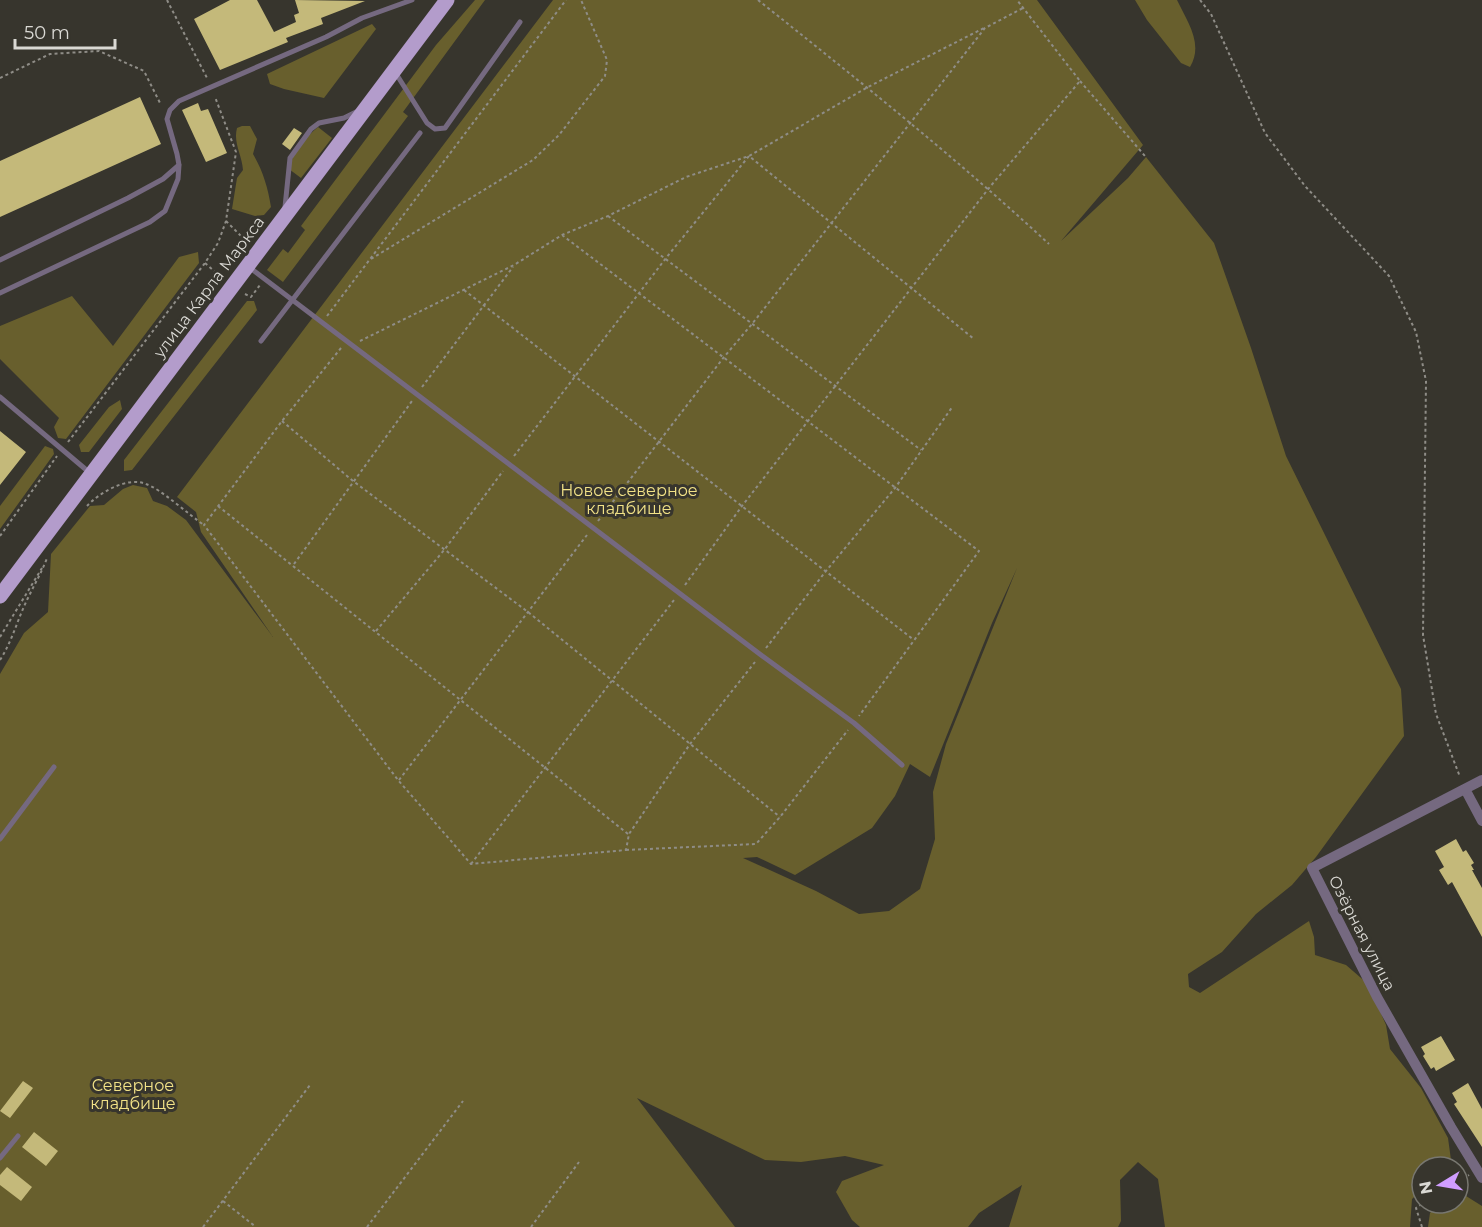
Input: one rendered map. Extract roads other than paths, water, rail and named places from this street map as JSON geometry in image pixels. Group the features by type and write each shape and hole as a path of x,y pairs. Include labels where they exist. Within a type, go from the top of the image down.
{"main road":[{"name":"улица Карла Маркса","path":"0,596 447,0"}],"street":[{"name":"Озёрная улица","path":"1482,780 1312,868 1377,997 1482,1178"},
{"path":"1465,789 1482,821"}],"lane":[{"path":"0,293 150,222 165,211 175,186 179,165 167,119 170,110 179,101 326,37 362,18 412,0"},
{"path":"394,70 427,123 435,129 445,128 520,22"},
{"path":"284,218 290,158 310,129 320,123 344,118 368,105"},
{"path":"261,341 294,301 420,133"},
{"path":"0,260 137,193 163,179 179,165"},
{"path":"247,266 593,526 761,656 854,723 902,765"},
{"path":"0,396 91,474"},
{"path":"0,839 54,767"},
{"path":"0,1158 18,1136"}],"park label":[{"name":"Новое северное кладбище","path":"629,499"},
{"name":"Северное кладбище","path":"133,1094"}]}
